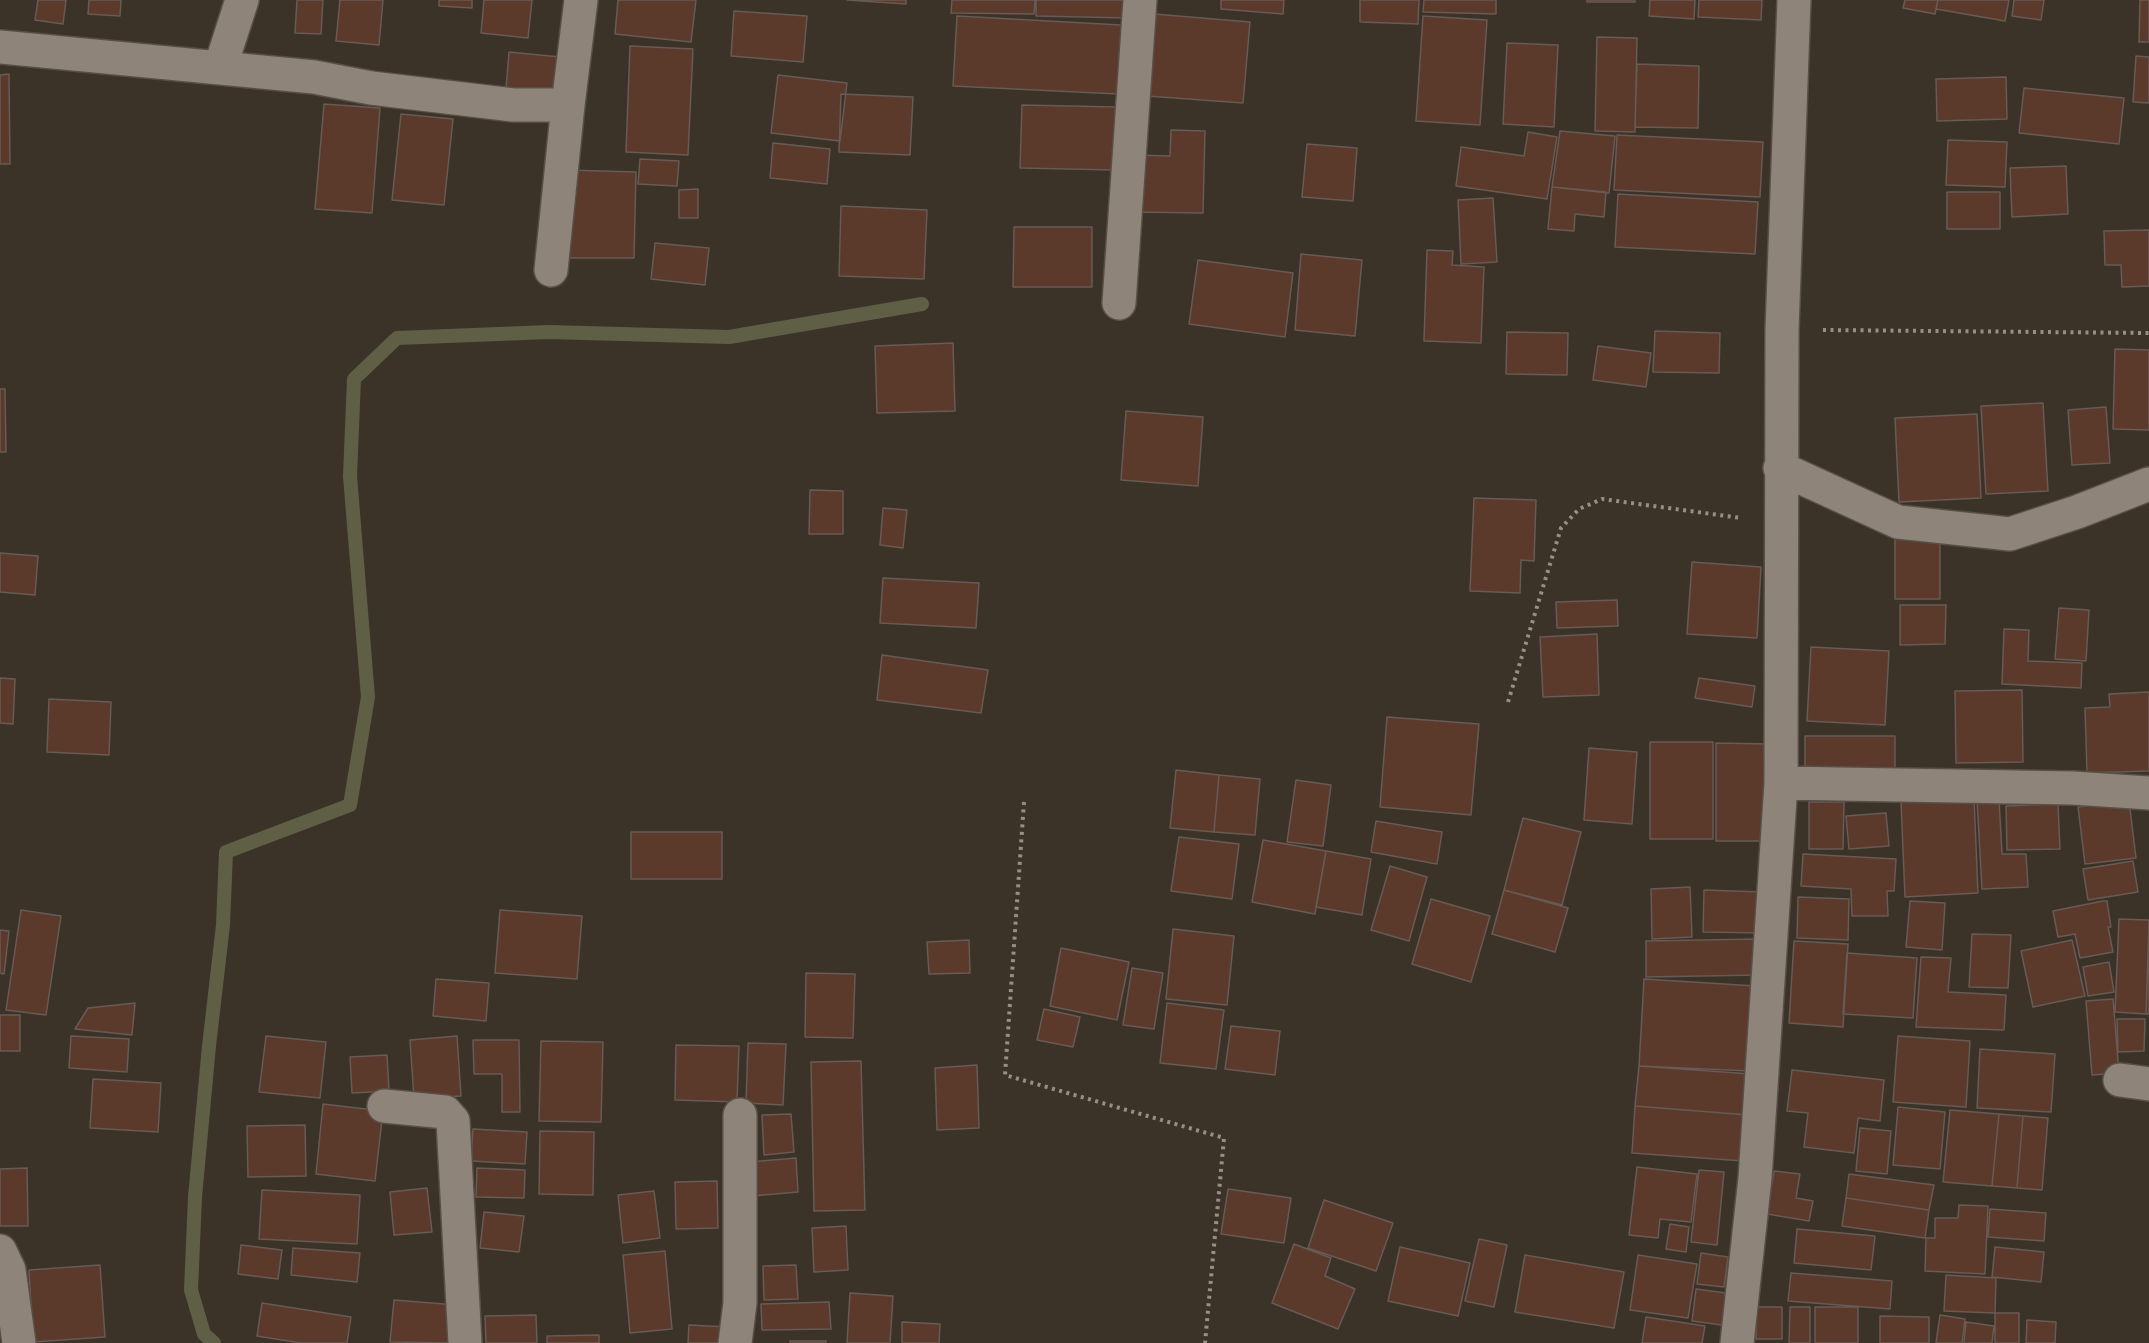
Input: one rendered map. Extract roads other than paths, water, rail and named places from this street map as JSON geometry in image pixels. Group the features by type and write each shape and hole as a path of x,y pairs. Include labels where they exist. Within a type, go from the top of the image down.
{"street":[{"path":"220,68 242,0"},
{"path":"551,270 581,0"},
{"path":"1119,303 1140,0"},
{"path":"1737,1343 1755,1178 1781,783 1782,330 1794,0"},
{"path":"0,47 314,77 371,88 513,105 568,105"},
{"path":"1780,468 1898,522 2010,534 2077,512 2149,484"},
{"path":"1781,783 2073,788 2149,793"},
{"path":"384,1106 445,1112 453,1121 465,1343"},
{"path":"735,1343 740,1303 740,1115"},
{"path":"0,1251 9,1270 19,1343"}],"waterway":[{"path":"214,1343 204,1334 191,1290 195,1197 223,925 226,852 350,805 368,697 350,476 354,379 397,338 549,332 729,337 922,304"}]}
